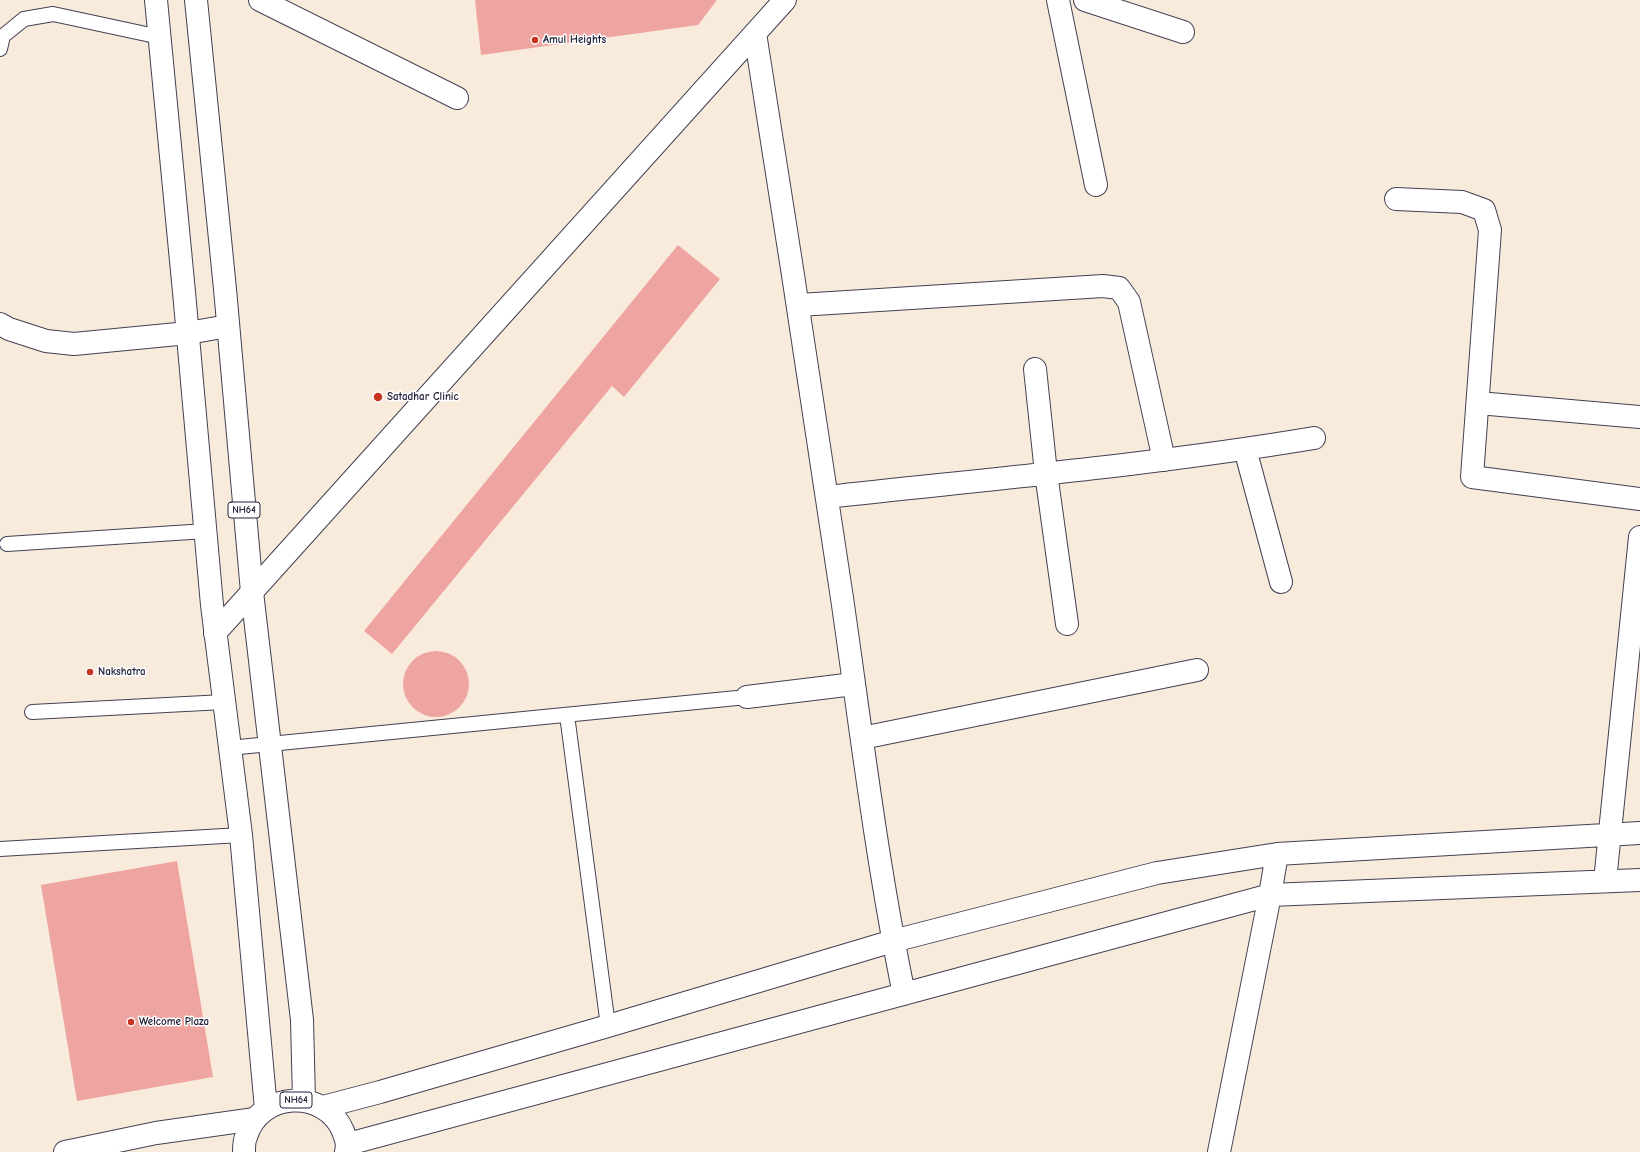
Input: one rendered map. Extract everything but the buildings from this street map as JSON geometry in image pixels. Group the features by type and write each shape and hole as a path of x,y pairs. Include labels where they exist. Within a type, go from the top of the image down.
{"main road":[{"name":"NH64","path":"156,0 215,633 241,834 261,1114 285,1101 313,1104 339,1122 347,1148"},
{"name":"NH64","path":"196,0 204,65 252,592 313,1104"},
{"path":"260,0 457,98"},
{"path":"215,633 785,0"},
{"path":"1058,0 1096,184"},
{"path":"1085,0 1183,32"},
{"path":"755,33 798,305 893,941 904,994"},
{"path":"1396,199 1462,202 1484,210 1490,230 1472,477 1640,499"},
{"path":"798,305 1103,286 1119,288 1129,302 1164,460"},
{"path":"0,324 46,341 74,344 188,333 228,326"},
{"path":"1035,369 1046,473 1067,624"},
{"path":"1478,403 1640,417"},
{"path":"827,497 1164,460 1314,438"},
{"path":"1245,449 1281,582"},
{"path":"1605,881 1640,537"},
{"path":"862,738 1197,670"},
{"path":"747,697 854,684"},
{"path":"313,1104 380,1092 893,941 1157,873 1277,854 1640,833"},
{"path":"1219,1152 1277,854"},
{"path":"347,1148 904,994 1270,895 1640,880"},
{"path":"65,1152 156,1133 261,1114"},
{"path":"244,1152 246,1136 261,1114"}],"lane":[{"path":"0,49 3,36 24,19 53,14 160,37"},
{"path":"7,544 206,531"},
{"path":"230,748 747,697"},
{"path":"32,712 224,702"},
{"path":"567,715 608,1026"},
{"path":"0,848 241,834"}],"place":[{"name":"Amul Heights","path":"535,40"},
{"name":"Satadhar Clinic","path":"378,397"},
{"name":"Nakshatra","path":"90,672"},
{"name":"Welcome Plaza","path":"131,1022"}]}
